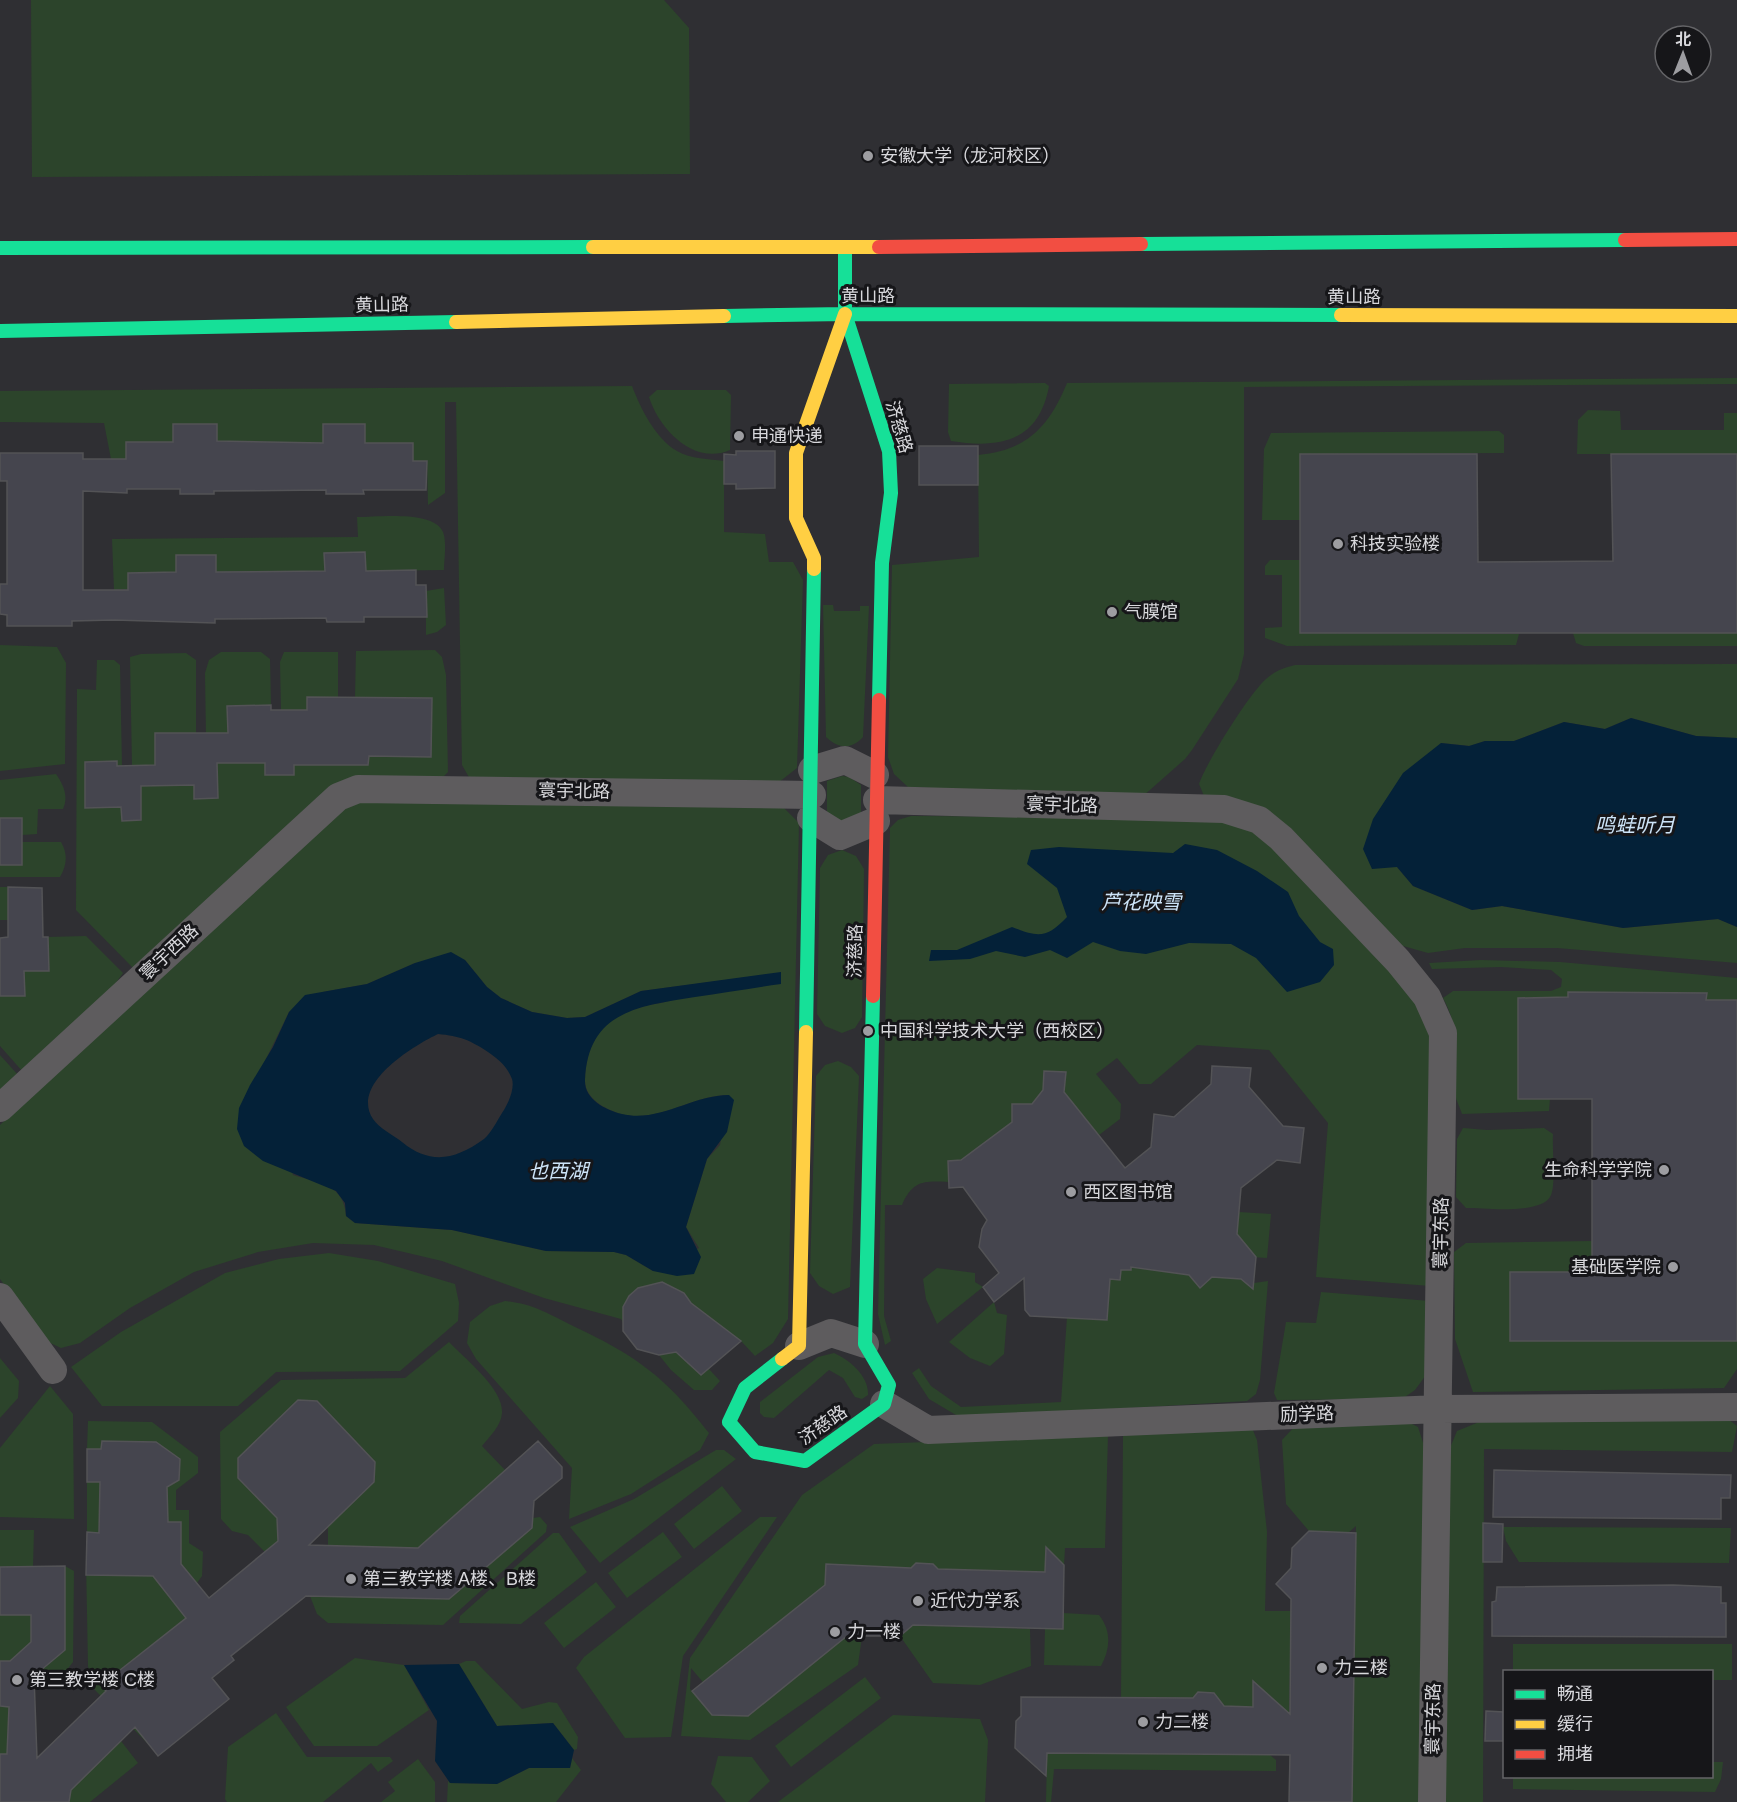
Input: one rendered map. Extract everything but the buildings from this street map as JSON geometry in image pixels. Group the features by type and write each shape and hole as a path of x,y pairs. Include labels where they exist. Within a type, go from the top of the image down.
{"main road":[{"path":"0,248 844,247 1737,239"},
{"path":"799,1346 812,794 814,558 796,518 795,469 796,453 845,314 844,247"},
{"name":"黄山路","path":"0,331 845,314 1737,315"},
{"name":"济慈路","path":"845,314 890,451 892,467 891,515 882,563 865,1344"},
{"path":"865,1344 889,1385 884,1404"},
{"name":"济慈路","path":"799,1346 745,1388 729,1422 755,1452 806,1461 884,1404"}],"street":[{"path":"845,760 876,799 840,836 812,794 845,760"},
{"name":"寰宇北路","path":"338,797 358,789 812,794"},
{"name":"寰宇西路","path":"0,1108 338,797"},
{"name":"寰宇北路","path":"876,799 1175,808"},
{"name":"寰宇东路","path":"1175,808 1224,809 1258,820 1281,838 1398,961 1427,997 1443,1033 1432,1802"},
{"path":"0,1297 53,1370"},
{"path":"799,1346 831,1333 865,1344"},
{"name":"励学路","path":"884,1404 928,1430 1439,1409 1737,1407"}],"green space":[{"path":"31,0 664,0 689,28 690,174 32,177"},
{"path":"1737,378 1737,384 1244,387 1244,654 1238,679 1185,759 1142,797 908,787 894,774 888,757 892,565 979,557 978,455 1010,448 1034,434 1052,412 1067,383"},
{"path":"1045,383 1049,386 1044,404 1027,430 1001,442 986,444 951,441 948,432 949,384"},
{"path":"632,386 655,431 669,445 688,456 724,461 724,532 765,534 769,562 793,562 803,580 797,768 774,786 470,779 462,765 456,402 445,402 445,493 428,505 427,461 413,461 365,443 365,424 323,424 323,443 126,442 126,459 111,459 104,423 0,422 0,391"},
{"path":"657,390 726,390 731,395 730,450 717,454 704,453 680,442 661,421 654,409 649,397"},
{"path":"1588,410 1620,411 1621,430 1724,430 1724,413 1737,413 1737,454 1577,454 1578,420"},
{"path":"1499,431 1504,435 1504,453 1301,454 1301,520 1262,520 1264,449 1271,433"},
{"path":"404,516 429,520 438,525 444,536 444,570 366,571 365,552 325,553 325,571 216,572 216,555 176,555 176,572 128,573 128,589 114,590 112,539 358,537 357,517"},
{"path":"1270,560 1300,560 1301,633 1519,634 1516,645 1287,646 1265,638 1265,628 1282,627 1282,575 1265,575 1265,566"},
{"path":"444,588 446,625 437,632 426,635 426,591"},
{"path":"823,605 833,605 834,611 860,611 860,606 869,606 863,737 849,746 840,746 826,737"},
{"path":"1573,633 1737,633 1737,646 1584,646 1576,643"},
{"path":"0,645 57,647 66,663 65,764 0,771"},
{"path":"435,650 442,657 446,675 448,772 440,780 350,781 136,971 76,910 77,689 96,690 97,660 114,660 120,665 122,766 117,766 117,761 85,762 85,808 121,807 122,821 141,820 141,786 194,785 194,799 218,798 217,763 265,763 265,775 294,775 293,738 327,765 368,765 369,756 431,757 432,698 355,697 356,651"},
{"path":"221,652 261,652 270,659 271,705 227,706 228,736 206,737 205,673 209,660"},
{"path":"284,652 338,652 338,697 308,697 307,710 281,710 280,662"},
{"path":"186,653 196,660 196,733 155,765 132,766 130,657 141,654"},
{"path":"1737,664 1737,738 1696,736 1631,718 1605,729 1564,722 1514,741 1485,741 1470,746 1441,743 1397,867 1413,886 1472,910 1502,906 1623,928 1718,919 1737,927 1737,963 1557,948 1465,948 1428,953 1396,944 1283,826 1204,796 1199,784 1210,761 1249,699 1266,679 1276,672 1295,665"},
{"path":"56,774 64,790 65,804 63,809 38,809 37,834 22,835 21,818 0,818 0,780"},
{"path":"842,776 849,777 861,785 861,813 842,822 827,816 827,781"},
{"path":"350,802 784,808 799,823 788,1319 773,1343 755,1356 741,1341 708,1368 720,1381 712,1390 694,1390 671,1370 659,1355 633,1341 621,1319 544,1298 442,1261 374,1245 313,1243 258,1252 194,1272 130,1308 80,1343 61,1348 46,1341 0,1279 0,1125 137,995","holes":["465,960 487,987 501,998 532,1012 567,1018 585,1017 641,991 780,973 626,1011 600,1031 589,1053 585,1079 588,1092 596,1102 621,1114 648,1115 701,1099 728,1095 720,1145 707,1159 686,1227 699,1248 653,1271 626,1255 614,1252 546,1251 452,1230 355,1223 346,1216 341,1197 335,1191 321,1183 293,1175 263,1065 289,1012 323,992 367,984 415,963"]},
{"path":"911,816 1218,818 1261,834 1415,998 1433,1046 1430,1286 1316,1277 1328,1123 1269,1050 1197,1045 1151,1084 1139,1084 1117,1058 1096,1074 1121,1104 1120,1119 1099,1135 1064,1092 1066,1073 1045,1071 1043,1090 1032,1104 1012,1104 1012,1122 961,1160 949,1182 920,1184 910,1191 902,1205 885,1205 884,1316 891,1341 885,1345 878,1314 890,828 898,820"},
{"path":"22,842 61,842 66,860 60,877 0,877 0,865 22,865"},
{"path":"842,850 856,856 864,869 862,1017 855,1028 842,1033 825,1026 817,1014 820,868 828,855"},
{"path":"0,887 8,887 8,920 0,920"},
{"path":"86,936 123,973 115,984 23,1072 0,1046 0,996 25,996 24,971 49,971 48,937"},
{"path":"1481,960 1560,962 1737,978 1737,1000 1706,1000 1706,993 1648,997 1648,992 1622,992 1621,997 1518,998 1518,1099 1550,1099 1549,1111 1462,1114 1454,1091 1453,1023 1443,998 1453,991 1551,991 1561,987 1562,979 1551,970 1501,967 1432,969 1429,963"},
{"path":"0,1055 19,1076 0,1095"},
{"path":"838,1061 851,1067 859,1076 850,1287 833,1294 819,1286 810,1273 816,1076 825,1065"},
{"path":"1463,1128 1487,1130 1544,1128 1553,1134 1551,1195 1546,1201 1526,1208 1466,1208 1456,1197 1457,1139"},
{"path":"1239,1212 1271,1214 1267,1258 1235,1256 1247,1246 1237,1234"},
{"path":"1592,1241 1592,1272 1510,1272 1510,1298 1523,1299 1510,1306 1510,1341 1737,1341 1737,1369 1724,1388 1473,1392 1455,1339 1454,1252 1466,1243"},
{"path":"1171,1248 1168,1272 1189,1275 1200,1287 1212,1277 1241,1279 1247,1284 1268,1281 1260,1380 1256,1394 1247,1401 961,1418 929,1399 912,1373 919,1368 931,1386 961,1407 1061,1402 1067,1317 1107,1320 1110,1279 1120,1280 1121,1270 1130,1270 1131,1260"},
{"path":"329,1253 378,1261 455,1284 459,1303 458,1321 400,1371 276,1372 238,1406 102,1406 71,1367 121,1332 225,1273 279,1259"},
{"path":"937,1268 975,1273 975,1282 983,1287 937,1324 926,1299 923,1279"},
{"path":"1321,1292 1430,1301 1426,1375 1415,1390 1402,1399 1277,1400 1274,1393 1286,1322 1316,1323"},
{"path":"505,1301 531,1306 545,1312 592,1335 647,1368 677,1396 709,1433 700,1450 631,1494 569,1519 572,1468 476,1359 467,1343 470,1322 490,1306"},
{"path":"994,1302 997,1313 1007,1315 1004,1354 990,1366 970,1358 949,1342"},
{"path":"449,1342 482,1375 497,1394 502,1413 500,1422 482,1446 505,1470 418,1548 328,1546 328,1510 345,1510 374,1482 375,1462 349,1434 345,1437 338,1424 317,1401 298,1400 238,1459 238,1478 277,1518 278,1541 265,1552 248,1535 232,1531 221,1519 220,1432 281,1380 405,1378"},
{"path":"834,1353 846,1360 862,1375 868,1395 862,1399 855,1397 843,1378 829,1370 774,1418 764,1417 760,1413 760,1402 818,1357"},
{"path":"0,1358 19,1381 18,1398 0,1418"},
{"path":"50,1386 73,1414 74,1519 0,1517 0,1448"},
{"path":"1728,1419 1737,1426 1732,1452 1484,1449 1483,1802 1445,1802 1450,1448 1457,1431 1484,1420"},
{"path":"1404,1420 1418,1427 1429,1461 1422,1802 1352,1802 1356,1526 1348,1533 1309,1531 1286,1504 1282,1440 1296,1425"},
{"path":"88,1421 152,1422 198,1457 198,1473 176,1490 176,1510 189,1510 189,1543 203,1552 202,1576 197,1583 181,1564 181,1522 168,1522 167,1487 179,1480 180,1459 156,1442 102,1441 101,1449 87,1449"},
{"path":"1252,1428 1257,1440 1267,1532 1265,1611 1291,1611 1289,1724 1253,1682 1253,1707 1224,1706 1214,1693 1198,1692 1193,1698 1121,1698 1123,1435"},
{"path":"1108,1435 1105,1548 1065,1548 1064,1565 1046,1547 1045,1572 938,1569 933,1564 917,1563 911,1568 825,1585 707,1687 691,1668 690,1689 713,1715 748,1716 847,1636 862,1636 858,1665 750,1740 681,1736 690,1658 802,1495 874,1444"},
{"path":"716,1450 724,1450 736,1459 600,1563 570,1527 634,1499"},
{"path":"87,1482 100,1482 100,1488 153,1526 99,1525 99,1533 87,1532"},
{"path":"722,1486 742,1511 694,1549 674,1524"},
{"path":"540,1517 547,1525 546,1532 443,1625 328,1623 317,1614 310,1596 449,1599 533,1518"},
{"path":"760,1517 777,1517 683,1656 671,1737 625,1738 576,1668 584,1657"},
{"path":"1503,1527 1731,1528 1729,1563 1519,1562 1506,1541"},
{"path":"0,1530 34,1530 33,1567 0,1567"},
{"path":"663,1532 682,1557 627,1598 608,1573"},
{"path":"553,1533 559,1533 587,1572 521,1624 459,1623 460,1616"},
{"path":"86,1561 98,1561 153,1576 186,1618 101,1685 153,1749 94,1689 88,1666"},
{"path":"65,1566 74,1571 73,1662 56,1684 35,1684 35,1676 65,1650"},
{"path":"596,1582 616,1607 564,1648 544,1623"},
{"path":"1063,1613 1099,1615 1108,1633 1107,1653 1101,1666 1044,1665 1045,1629 1063,1629"},
{"path":"0,1615 31,1615 31,1642 10,1661 0,1661"},
{"path":"913,1625 1030,1629 1031,1666 980,1685 933,1683 900,1636"},
{"path":"1513,1644 1732,1644 1732,1680 1713,1680 1713,1670 1513,1670"},
{"path":"355,1658 404,1665 429,1710 377,1746 314,1746 286,1707"},
{"path":"475,1661 522,1709 549,1702 557,1703 578,1737 577,1749 574,1750 553,1723 497,1726 459,1664"},
{"path":"865,1677 881,1698 791,1767 775,1746"},
{"path":"0,1706 9,1707 7,1754 0,1754"},
{"path":"276,1713 307,1757 390,1757 393,1761 378,1772 371,1763 323,1802 227,1802 225,1799 228,1747"},
{"path":"893,1715 980,1719 988,1740 985,1802 778,1802"},
{"path":"121,1741 138,1763 90,1802 43,1802 71,1790"},
{"path":"1047,1753 1270,1755 1276,1760 1276,1771 1054,1769 1051,1802 1046,1802"},
{"path":"718,1756 752,1757 770,1781 748,1802 726,1802 711,1784"},
{"path":"572,1758 581,1770 556,1802 447,1802 448,1781 450,1783 497,1784 529,1768 570,1768"},
{"path":"418,1759 435,1782 435,1802 381,1802 395,1791 388,1782"},
{"path":"1713,1762 1723,1762 1721,1779 1715,1792 1513,1789 1513,1778 1713,1778"}],"water":[{"name":"鸣蛙听月","path":"1631,718 1696,736 1737,738 1737,927 1718,919 1623,928 1502,906 1472,910 1413,886 1397,867 1372,869 1363,849 1373,819 1403,773 1441,743 1469,746 1485,741 1514,741 1564,722 1605,729"},
{"name":"芦花映雪","path":"1185,844 1217,850 1257,871 1288,892 1299,916 1320,942 1333,949 1334,965 1320,982 1287,992 1256,958 1231,944 1189,943 1146,954 1120,951 1093,942 1067,958 1050,950 1025,957 996,951 970,959 929,961 931,950 957,950 1012,927 1029,933 1042,934 1054,929 1067,917 1057,888 1027,864 1031,850 1059,847 1173,853"},
{"name":"也西湖","path":"451,952 465,960 487,987 501,998 532,1012 567,1018 585,1017 641,991 781,972 781,984 655,1004 620,1016 606,1026 596,1039 588,1057 585,1080 588,1093 597,1103 615,1112 636,1116 649,1115 715,1096 729,1095 734,1100 727,1132 707,1159 686,1227 701,1257 694,1274 677,1276 653,1271 626,1255 614,1252 546,1251 452,1230 355,1223 346,1216 345,1203 336,1191 263,1161 244,1146 237,1129 239,1108 273,1047 289,1012 305,995 367,984 415,963","holes":["438,1034 459,1037 482,1048 505,1067 510,1074 513,1087 504,1109 484,1139 463,1152 443,1157 433,1157 412,1149 382,1128 373,1119 368,1106 370,1093 377,1080 388,1068 414,1047"]},
{"path":"459,1664 497,1726 553,1723 574,1750 570,1768 529,1768 497,1784 450,1783 435,1761 437,1721 404,1665"}],"traffic: fast":[{"path":"1141,244 1625,240"},
{"path":"0,248 593,247"},
{"path":"845,247 845,314 889,451 891,493 882,563 879,700"},
{"path":"724,316 845,314 1341,315"},
{"path":"0,331 456,322"},
{"path":"806,1032 814,569"},
{"path":"782,1359 745,1388 729,1422 755,1452 805,1461 884,1404 889,1385 865,1344 873,996"}],"traffic: slow":[{"path":"593,247 879,247"},
{"path":"814,569 814,558 796,518 796,453 845,314"},
{"path":"1341,315 1737,316"},
{"path":"456,322 724,316"},
{"path":"782,1359 799,1346 806,1032"}],"traffic: jam":[{"path":"1625,240 1737,239"},
{"path":"879,247 1141,244"},
{"path":"873,996 879,700"}],"place":[{"name":"安徽大学（龙河校区）","path":"868,156"},
{"name":"申通快递","path":"739,436"},
{"name":"科技实验楼","path":"1338,544"},
{"name":"气膜馆","path":"1112,612"},
{"name":"中国科学技术大学（西校区）","path":"868,1031"},
{"name":"生命科学学院","path":"1664,1170"},
{"name":"西区图书馆","path":"1071,1192"},
{"name":"基础医学院","path":"1673,1267"},
{"name":"第三教学楼 A楼、B楼","path":"351,1579"},
{"name":"近代力学系","path":"918,1601"},
{"name":"力一楼","path":"835,1632"},
{"name":"力三楼","path":"1322,1668"},
{"name":"第三教学楼 C楼","path":"17,1680"},
{"name":"力二楼","path":"1143,1722"}]}
